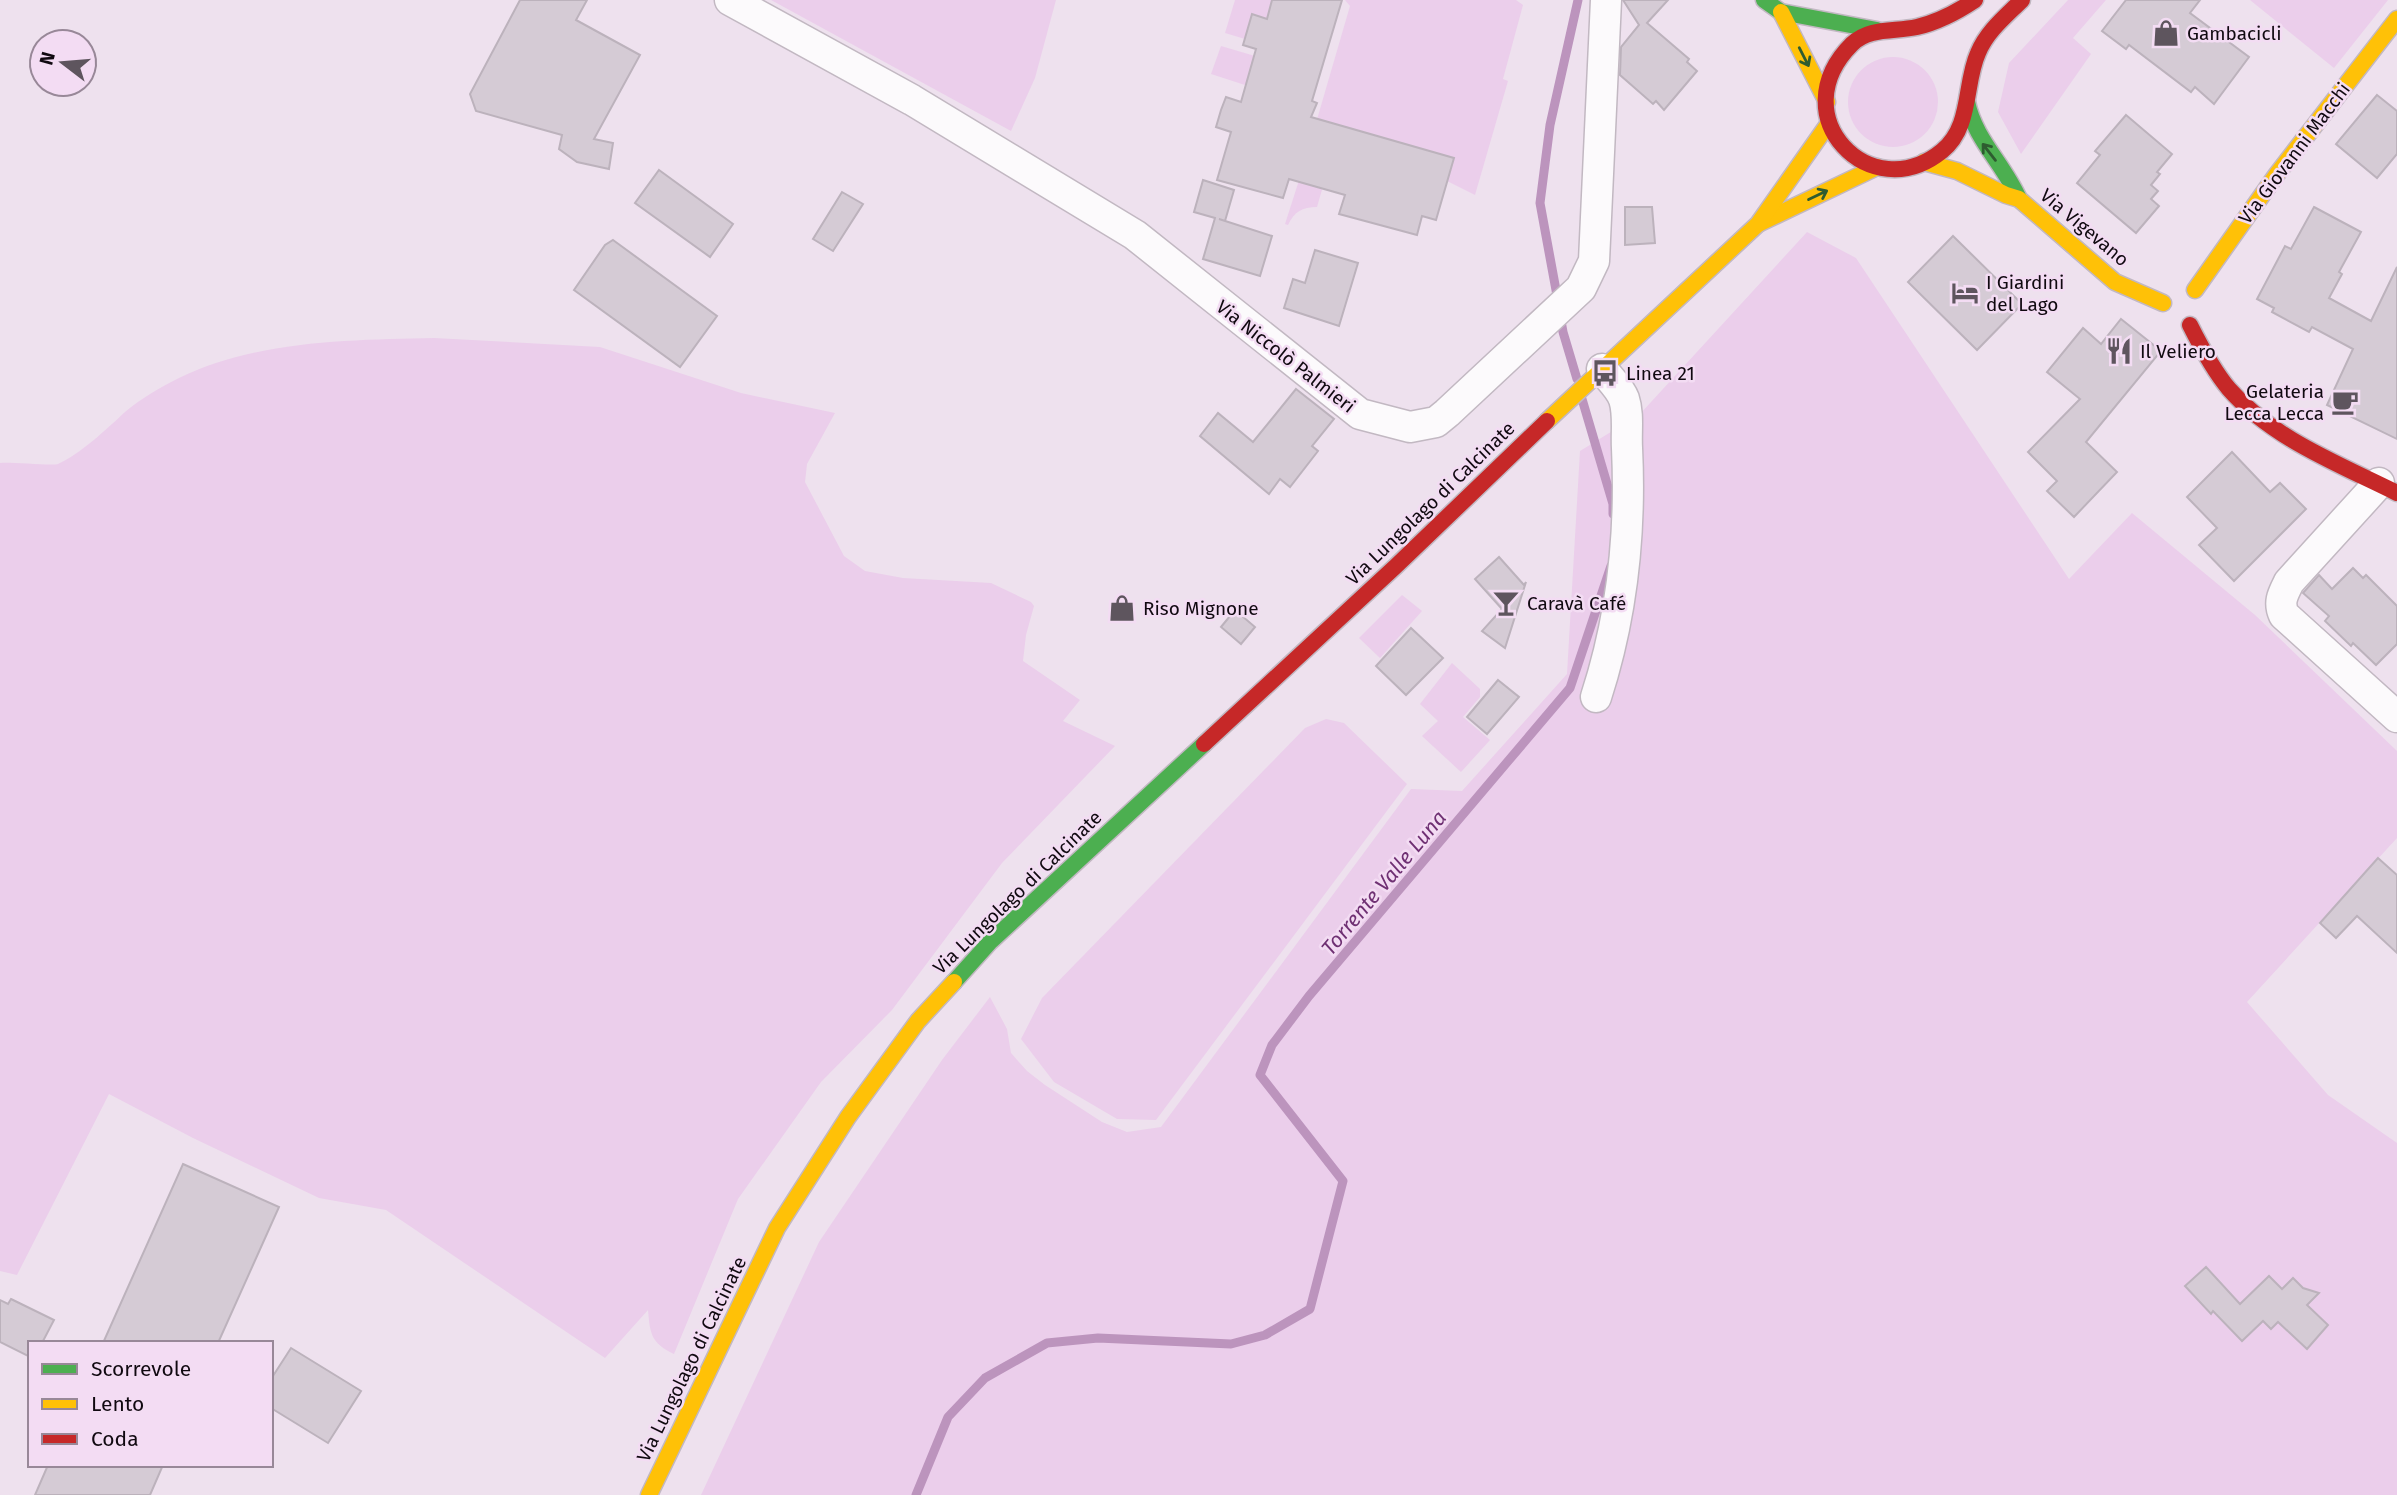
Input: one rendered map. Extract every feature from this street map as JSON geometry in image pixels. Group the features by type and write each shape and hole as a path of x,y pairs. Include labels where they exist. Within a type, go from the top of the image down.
{"main road":[{"path":"1764,0 1781,12 1877,30 1908,29 1930,23 1975,0"},
{"path":"1877,30 1853,42 1831,75 1826,102 1829,123 1838,143 1858,158 1877,167 1905,168 1924,162 1944,150 1952,141 1960,126 1981,45 2022,0"},
{"path":"1781,12 1826,102"},
{"name":"Via Giovanni Macchi","path":"2178,324 2198,321 2186,297 2397,19"},
{"name":"Via Vigevano","path":"1967,102 1973,127 2008,175 2019,199"},
{"path":"1758,224 1829,123"},
{"name":"Via Vigevano","path":"1924,162 1957,172 2019,199 2116,282 2134,292 2186,297"},
{"path":"1758,224 1877,167"},
{"name":"Via Lungolago di Calcinate","path":"649,1495 777,1228 848,1117 918,1021 990,942 1396,566 1546,421 1758,224"},
{"path":"2186,297 2162,309 2178,324 2231,391 2254,412 2304,444 2388,488"}],"street":[{"name":"Via Niccolò Palmieri","path":"730,0 912,100 1135,235 1360,414 1410,427 1436,422 1581,288 1594,261 1606,0"},
{"path":"1596,697 1620,595 1629,486 1624,399 1599,371"},
{"path":"2388,488 2289,582 2281,597 2281,607 2284,615 2397,718"}],"shaded area":[{"path":"771,0 1056,0 1035,78 1011,131"},
{"path":"1235,0 1280,0 1272,2 1267,19 1252,14 1245,39 1225,33"},
{"path":"1345,0 1516,0 1523,5 1503,79 1508,81 1475,195 1447,181 1453,158 1346,127 1339,131 1317,207 1299,211 1288,225 1285,224 1350,6"},
{"path":"2068,0 2106,0 2073,38 2091,54 2021,154 1998,112 2009,63"},
{"path":"2250,0 2388,0 2334,68"},
{"path":"1221,46 1255,56 1255,84 1247,82 1245,85 1211,74"},
{"path":"1884,57 1902,57 1918,64 1931,77 1938,93 1938,111 1931,127 1918,140 1902,147 1884,147 1868,140 1855,127 1848,111 1848,93 1855,77 1868,64"},
{"path":"1807,232 1856,258 2069,579 2132,513 2255,615 2397,751 2397,838 2247,1002 2328,1095 2397,1143 2397,1495 701,1495 819,1242 942,1060 990,997 1007,1029 1011,1053 1027,1071 1045,1085 1102,1122 1127,1132 1161,1127 1411,789 1462,791 1567,674 1580,451 1640,414"},
{"path":"434,338 600,347 741,393 835,413 807,464 805,482 844,556 865,571 903,578 991,583 1031,602 1034,606 1026,635 1023,661 1080,700 1063,721 1115,746 1002,863 892,1010 821,1082 738,1199 674,1354 653,1337 648,1310 605,1358 386,1210 319,1198 193,1138 109,1094 17,1275 0,1271 0,463 58,464 84,448 131,407 158,389 209,365 240,356 304,344"},
{"path":"1402,595 1422,611 1380,658 1359,638"},
{"path":"1452,663 1480,689 1480,697 1463,717 1490,740 1461,772 1422,736 1438,721 1420,704"},
{"path":"1326,719 1344,723 1407,784 1156,1120 1117,1119 1054,1082 1021,1039 1042,998 1305,728"}],"building":[{"path":"520,0 587,0 576,20 640,55 594,139 613,143 609,169 577,162 559,149 562,135 476,111 470,94"},
{"path":"1272,0 1342,0 1312,101 1317,103 1311,117 1454,158 1436,220 1422,216 1417,235 1339,214 1345,195 1289,179 1283,198 1217,180 1231,132 1216,127 1221,110 1226,97 1241,102 1256,49 1243,45 1252,14 1267,19"},
{"path":"1623,0 1668,0 1647,23 1689,59 1687,62 1697,71 1664,110 1656,101 1653,104 1620,75 1621,47 1639,25"},
{"path":"2126,0 2200,0 2190,13 2249,57 2214,104 2195,87 2191,92 2129,45 2126,49 2102,31"},
{"path":"2377,95 2397,111 2397,154 2377,178 2336,144"},
{"path":"2126,115 2172,154 2157,172 2160,174 2151,185 2158,191 2151,199 2159,206 2136,233 2077,183 2100,155 2095,151"},
{"path":"659,170 733,224 710,257 635,203"},
{"path":"1203,180 1234,190 1225,221 1272,236 1260,276 1203,259 1215,218 1194,212"},
{"path":"842,192 863,204 833,251 813,239"},
{"path":"1625,207 1652,207 1655,243 1625,245"},
{"path":"2314,207 2361,232 2339,272 2342,274 2329,298 2371,321 2397,267 2397,439 2327,405 2353,349 2312,327 2309,332 2272,312 2274,308 2257,299 2285,246 2291,249"},
{"name":"I Giardini del Lago","path":"1953,236 2022,304 1977,350 1908,282"},
{"path":"613,240 717,316 680,367 574,290 605,245"},
{"path":"1315,250 1358,263 1339,326 1284,308 1293,279 1305,283"},
{"path":"2121,319 2161,351 2086,442 2117,472 2074,517 2047,491 2057,481 2028,452 2080,399 2047,372 2083,328 2101,344"},
{"path":"1296,389 1334,419 1312,446 1318,451 1290,487 1280,479 1269,494 1200,436 1218,413 1253,442"},
{"path":"2232,452 2270,492 2280,483 2306,509 2234,581 2199,545 2217,528 2187,497"},
{"name":"Caravà Café","path":"1499,557 1524,585 1526,582 1505,648 1482,631 1502,609 1475,579"},
{"path":"2353,568 2363,578 2366,575 2397,606 2397,644 2376,665 2325,621 2329,616 2303,593 2319,575 2332,589"},
{"path":"1235,610 1255,627 1241,644 1221,627"},
{"path":"1411,628 1443,658 1406,695 1376,666"},
{"path":"1498,680 1519,697 1487,734 1467,717"},
{"path":"2378,858 2397,875 2397,953 2357,916 2336,938 2320,923"},
{"path":"183,1164 279,1207 219,1341 104,1341"},
{"path":"2206,1267 2240,1304 2269,1276 2282,1289 2293,1278 2303,1288 2319,1293 2307,1305 2328,1325 2307,1349 2278,1322 2271,1329 2263,1321 2242,1341 2185,1286"},
{"path":"11,1299 54,1320 43,1341 28,1341 28,1356 0,1342 0,1300 8,1304"},
{"path":"291,1348 361,1391 328,1443 273,1409 273,1376"},
{"path":"47,1467 162,1467 150,1495 35,1495"}],"waterway":[{"name":"Torrente Valle Luna","path":"1558,301 1540,203 1550,125 1578,0"},
{"name":"Torrente Valle Luna","path":"1560,315 1577,379"},
{"name":"Torrente Valle Luna","path":"1582,399 1613,504 1613,514"},
{"name":"Torrente Valle Luna","path":"916,1495 948,1417 985,1378 1047,1343 1098,1338 1231,1344 1265,1335 1310,1309 1343,1181 1260,1075 1272,1045 1309,996 1570,688 1611,566"}],"traffic: fast":[{"path":"1764,0 1781,12 1877,30"},
{"path":"1967,102 1976,128 2019,199"},
{"path":"954,982 990,942 1204,744"}],"traffic: slow":[{"path":"1781,12 1827,102"},
{"path":"2195,290 2277,174 2397,19"},
{"path":"1547,421 1758,224 1829,123"},
{"path":"1924,162 1957,171 2019,199 2115,282 2163,303"},
{"path":"1760,223 1877,167"},
{"path":"649,1495 777,1228 848,1117 918,1021 954,982"}],"traffic: jam":[{"path":"1975,0 1917,27 1866,35 1852,44 1832,72 1826,99 1830,125 1843,146 1863,162 1888,169 1915,166 1942,151 1952,141 1963,118 1978,53 1997,24 2022,0"},
{"path":"2190,325 2223,382 2246,407 2308,449 2397,493"},
{"path":"1204,744 1547,421"}],"place":[{"name":"Gambacicli","path":"2166,33"},
{"name":"I Giardini del Lago","path":"1965,293"},
{"name":"Il Veliero","path":"2119,351"},
{"name":"Linea 21","path":"1605,373"},
{"name":"Gelateria Lecca Lecca","path":"2345,402"},
{"name":"Caravà Café","path":"1506,603"},
{"name":"Riso Mignone","path":"1122,608"}]}
